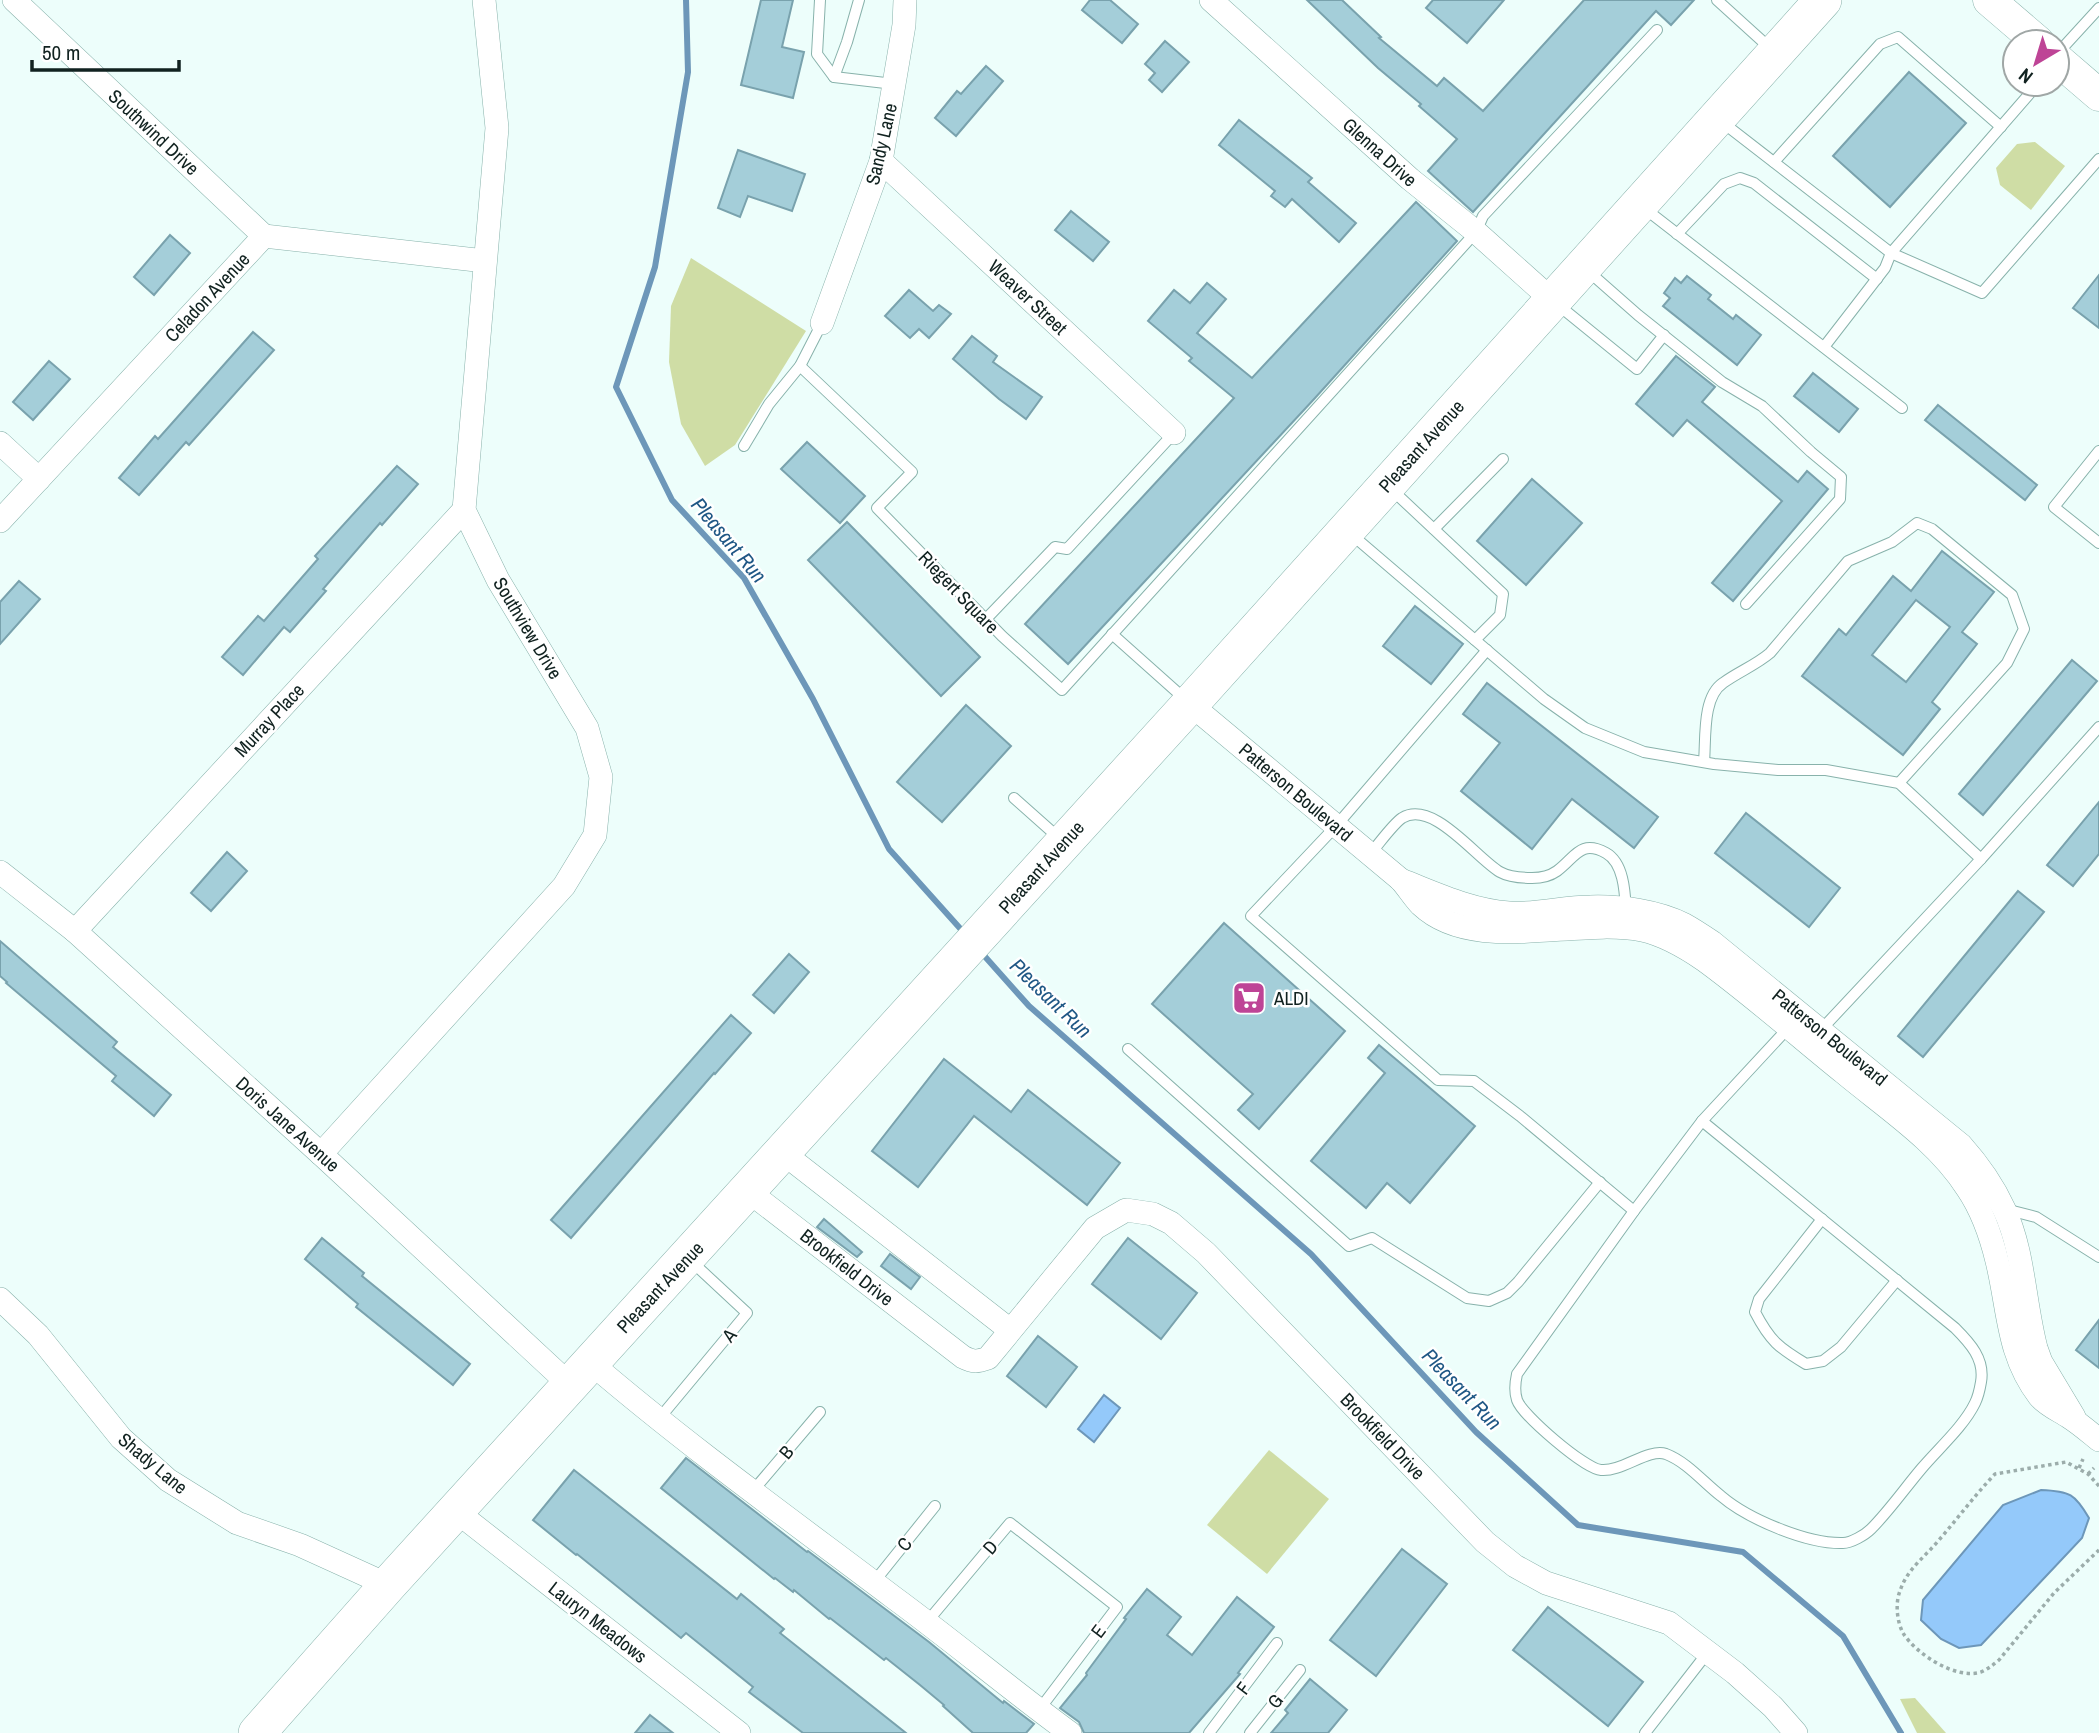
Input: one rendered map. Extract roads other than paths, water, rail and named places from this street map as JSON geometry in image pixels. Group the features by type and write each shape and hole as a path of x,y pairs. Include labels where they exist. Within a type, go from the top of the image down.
{"main road":[{"name":"Pleasant Avenue","path":"257,1733 388,1585 1190,704 1823,0"}],"street":[{"name":"Southwind Drive","path":"14,0 264,236"},
{"path":"464,510 497,128 484,0"},
{"name":"Sandy Lane","path":"822,323 881,161 904,25 905,0"},
{"name":"Glenna Drive","path":"1211,0 1410,179 1476,232 1552,300"},
{"path":"1989,0 2022,28"},
{"path":"2071,70 2099,95"},
{"name":"Weaver Street","path":"881,161 1174,433"},
{"name":"Celadon Avenue","path":"0,521 264,236 485,261"},
{"path":"0,443 38,479"},
{"name":"Murray Place","path":"75,931 464,510"},
{"name":"Southview Drive","path":"321,1154 564,886 594,835 601,777 587,728 498,580 464,510"},
{"name":"Patterson Boulevard","path":"1190,704 1401,880 1422,906 1446,920 1471,930 1496,932 1595,927 1626,919 1684,947 1795,1021 1961,1145 1980,1166 2005,1209 2014,1239 2036,1348 2041,1362 2077,1423"},
{"name":"Doris Jane Avenue","path":"0,872 75,931 321,1154 580,1374 658,1420 1070,1733"},
{"name":"Patterson Boulevard","path":"1815,1037 1954,1169 1979,1208 1988,1231 1997,1261 2016,1356 2041,1398 2099,1440"},
{"path":"783,1153 1010,1330"},
{"name":"Brookfield Drive","path":"748,1191 963,1357 979,1362 988,1358 1094,1228 1126,1210 1153,1214 1171,1223 1206,1253 1485,1542 1515,1566 1546,1583 1669,1623 1773,1707 1796,1733"},
{"name":"Shady Lane","path":"0,1299 38,1335 121,1438 168,1480 237,1523 300,1545 388,1585"},
{"name":"Lauryn Meadows","path":"457,1512 739,1733"}],"lane":[{"path":"820,0 817,54 834,77 894,84"},
{"path":"834,77 859,0"},
{"path":"1717,0 1776,53"},
{"path":"2071,41 2099,8"},
{"path":"1190,704 1112,634 1476,232 1482,216 1657,30"},
{"path":"1774,162 1880,44 1898,37 2001,127"},
{"path":"1824,347 1885,268 1891,253 2026,98"},
{"path":"1717,118 1891,253 1982,293 2099,159"},
{"path":"1677,234 1724,184 1740,178 1754,183 1877,279"},
{"path":"1639,204 1902,408"},
{"path":"1583,266 1722,382 1762,406 1841,477 1840,499 1746,604"},
{"path":"1552,300 1637,369 1664,335"},
{"path":"744,446 769,404 800,366 822,323"},
{"name":"Riegert Square","path":"800,366 912,472 877,508 986,620 1062,690 1112,634"},
{"path":"986,620 1055,547 1067,549 1174,433"},
{"path":"2099,451 2054,507 2099,543"},
{"path":"1434,529 1503,459"},
{"path":"1386,484 1503,593 1500,615 1475,640"},
{"path":"1704,762 1713,692 1770,653 1848,561 1892,542 1917,523 1932,529 2012,596 2024,629 2007,663 1899,783"},
{"path":"1346,530 1544,699 1585,728 1644,752 1778,770 1825,770 1899,783 1980,859"},
{"path":"1487,650 1336,827 1251,916 1438,1080 1474,1081 1634,1210"},
{"path":"1815,1037 2099,727"},
{"path":"1014,798 1064,842"},
{"path":"1370,854 1402,819 1415,814 1439,822 1501,872 1516,877 1545,876 1556,872 1577,851 1597,848 1611,855 1618,867 1623,883 1626,919"},
{"path":"1702,1121 1955,1328 1973,1346 1981,1364 1982,1380 1975,1402 1958,1427 1869,1531 1846,1543 1806,1538 1743,1512 1664,1453 1653,1454 1604,1471 1592,1469 1523,1411 1514,1389 1517,1374 1634,1210 1702,1121 1795,1021"},
{"path":"1128,1049 1349,1246 1371,1238 1467,1297 1489,1301 1507,1293 1600,1182"},
{"path":"2005,1209 2036,1217 2099,1257"},
{"path":"1822,1219 1759,1299 1755,1312 1765,1332 1781,1349 1807,1364 1823,1361 1841,1347 1897,1280"},
{"name":"A","path":"658,1420 747,1313 688,1258"},
{"name":"B","path":"752,1492 820,1412"},
{"name":"C","path":"874,1582 935,1506"},
{"name":"D","path":"927,1622 1010,1523 1063,1565"},
{"name":"E","path":"1039,1710 1117,1606 1063,1565"},
{"name":"F","path":"1209,1733 1278,1643"},
{"path":"1645,1733 1708,1652"},
{"name":"G","path":"1250,1733 1300,1670"}],"water":[{"path":"1104,1395 1120,1408 1094,1442 1078,1429"},
{"path":"2041,1490 2071,1495 2080,1504 2089,1518 2082,1538 1981,1645 1959,1648 1941,1639 1921,1620 1923,1600 2003,1505"}],"waterway":[{"name":"Pleasant Run","path":"686,0 688,72 655,267 616,387 672,500 744,578 813,699 889,849 966,935"},
{"name":"Pleasant Run","path":"980,951 1029,1006 1311,1254 1476,1432 1578,1525 1743,1552 1843,1636 1901,1733"}],"place":[{"name":"ALDI","path":"1249,998"}]}
